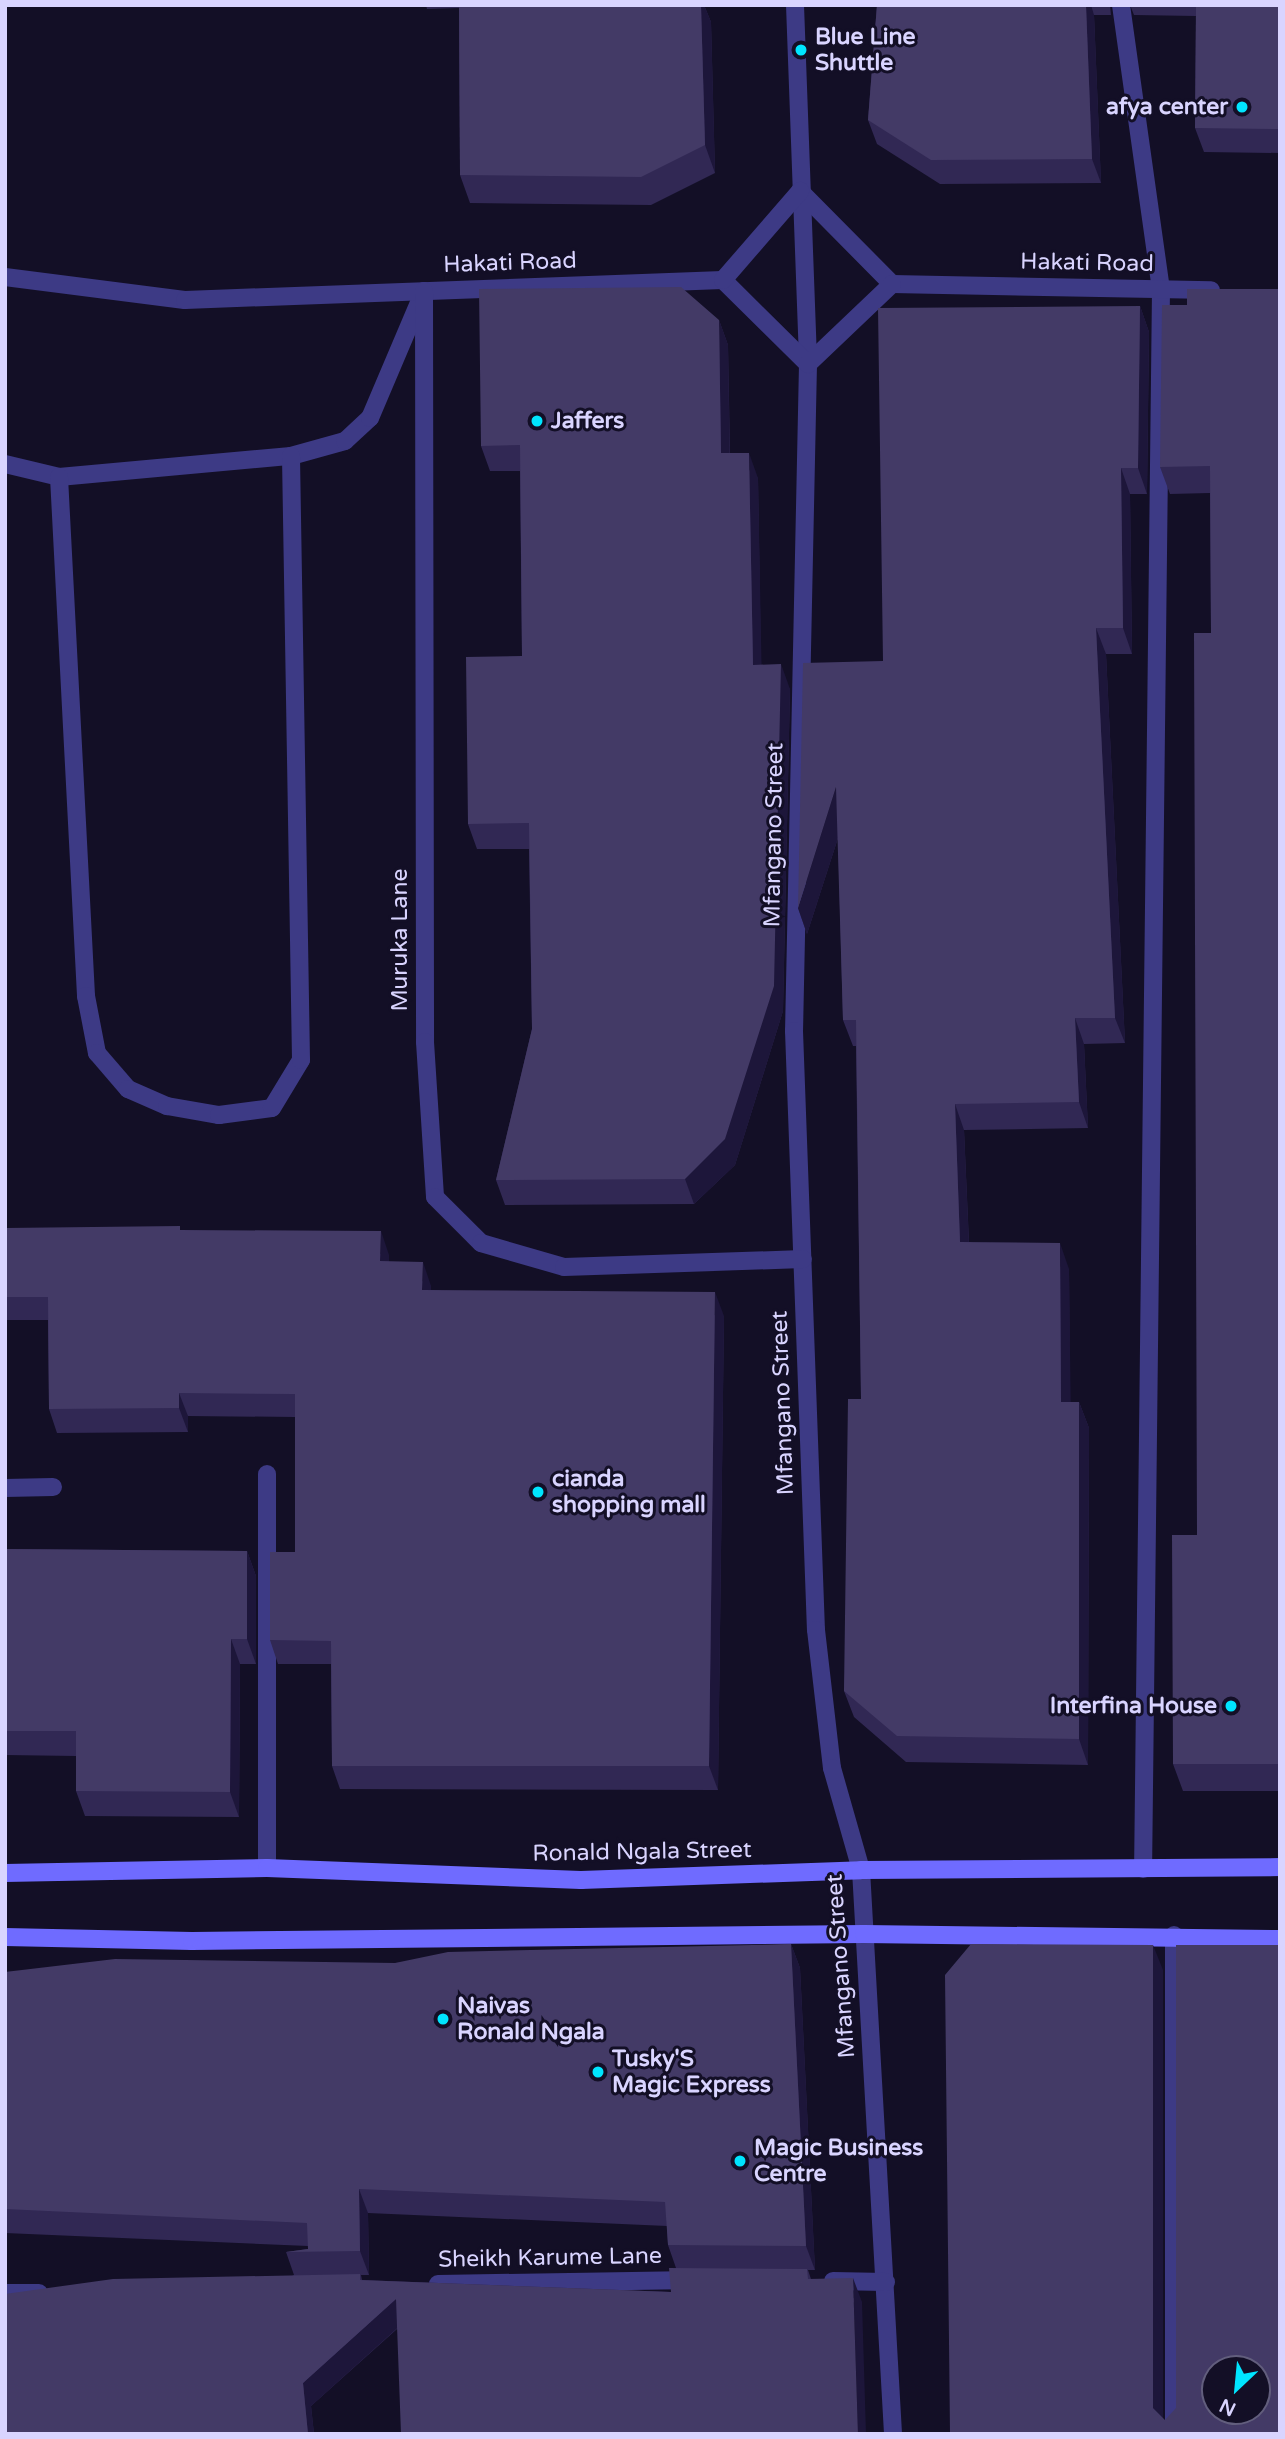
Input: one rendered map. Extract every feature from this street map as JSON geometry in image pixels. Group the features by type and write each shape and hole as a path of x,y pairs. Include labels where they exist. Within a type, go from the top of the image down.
{"street":[{"path":"795,5 800,191 723,280 808,364 892,284 800,191"},
{"path":"1121,5 1161,289 1143,1869"},
{"name":"Mfangano Street","path":"800,191 808,364 794,1031 816,1630 832,1768 861,1870 893,2434"},
{"name":"Hakati Road","path":"5,277 184,300 723,280"},
{"name":"Hakati Road","path":"892,284 1227,291"},
{"path":"5,464 59,477 292,456 345,440 370,418 424,291"},
{"name":"Muruka Lane","path":"424,291 425,1042 435,1197 481,1243 564,1267 803,1259"},
{"path":"59,477 86,996 97,1053 128,1089 167,1106 219,1115 272,1108 301,1060 292,456"},
{"path":"267,1474 267,1868"},
{"path":"5,1488 53,1487"},
{"name":"Ronald Ngala Street","path":"5,1873 267,1868 581,1881 861,1870 1280,1867"},
{"path":"5,1937 192,1941 864,1934 1174,1935 1280,1939"},
{"path":"1174,1935 1174,2434"},
{"name":"Sheikh Karume Lane","path":"419,2284 711,2280"},
{"path":"819,2281 886,2282"},
{"path":"5,2293 62,2292"}],"building":[{"path":"459,5 701,5 705,145 641,177 460,175"},
{"path":"877,5 1086,5 1092,159 931,160 868,120"},
{"path":"1196,5 1280,5 1280,129 1195,128"},
{"path":"681,287 719,320 721,453 749,453 753,665 781,664 774,986 725,1139 685,1179 496,1180 532,1029 529,823 468,824 466,657 522,656 520,445 481,446 479,289"},
{"path":"1187,289 1280,289 1280,1764 1173,1764 1172,1535 1197,1535 1194,633 1211,633 1210,466 1160,467 1162,305 1187,305"},
{"path":"1140,306 1138,468 1121,468 1123,628 1096,628 1115,1018 1075,1018 1079,1102 955,1104 960,1242 1060,1243 1061,1402 1079,1402 1079,1739 897,1736 844,1691 848,1399 861,1399 856,1020 843,1020 836,787 798,908 803,663 883,661 878,308"},
{"path":"180,1226 180,1230 381,1231 380,1261 423,1262 422,1290 715,1292 709,1766 332,1766 331,1641 270,1640 270,1552 295,1552 295,1394 179,1393 179,1408 49,1409 48,1297 5,1297 5,1228"},
{"path":"5,1549 247,1551 247,1639 231,1639 230,1792 76,1791 76,1731 5,1731"},
{"path":"791,1944 806,2246 668,2245 665,2202 359,2189 360,2251 286,2252 308,2249 307,2223 5,2209 5,1972 115,1959 395,1963 448,1952"},
{"path":"971,1944 1153,1945 1153,2408 1165,2420 1176,2408 1176,1945 1280,1945 1280,2434 950,2434 945,1975"},
{"path":"669,2268 807,2269 808,2279 853,2278 858,2434 401,2434 396,2299 303,2383 308,2434 5,2434 5,2294 113,2279 360,2274 360,2280 671,2292"}],"place":[{"name":"Blue Line Shuttle","path":"801,50"},
{"name":"afya center","path":"1242,107"},
{"name":"Jaffers","path":"537,421"},
{"name":"cianda shopping mall","path":"538,1492"},
{"name":"Interfina House","path":"1231,1706"},
{"name":"Naivas Ronald Ngala","path":"443,2019"},
{"name":"Tusky'S Magic Express","path":"598,2072"},
{"name":"Magic Business Centre","path":"740,2161"}]}
